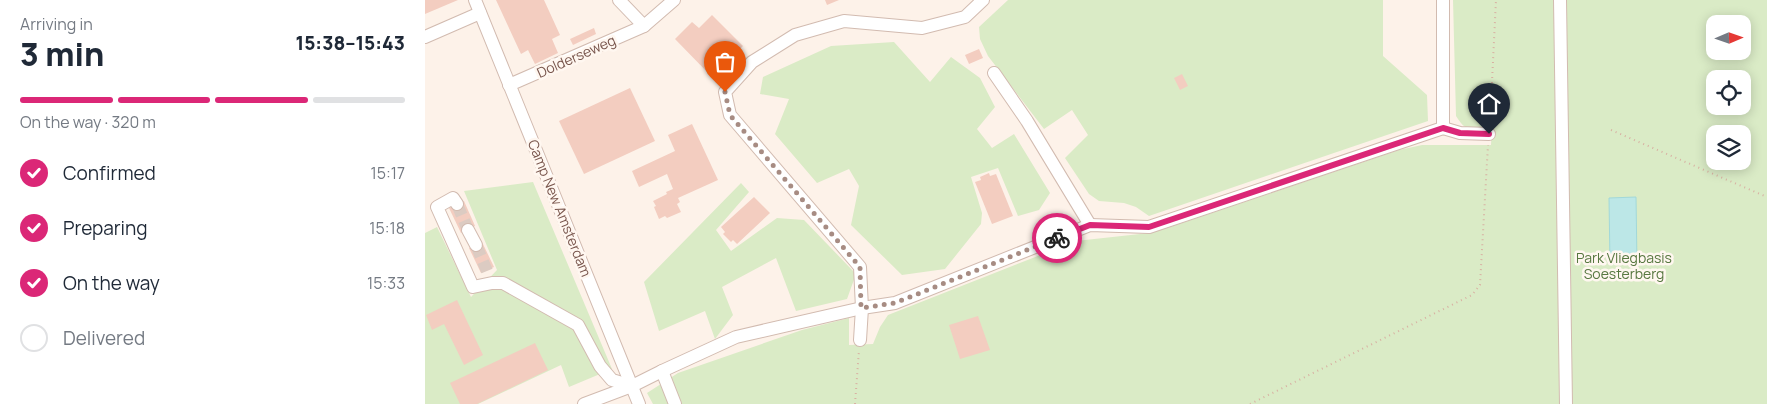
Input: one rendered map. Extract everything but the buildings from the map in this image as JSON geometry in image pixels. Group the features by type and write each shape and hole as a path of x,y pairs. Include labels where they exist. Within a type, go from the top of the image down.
{"lane":[{"name":"Camp New Amsterdam","path":"475,0 639,404"},
{"path":"619,0 643,26"},
{"name":"Dolderseweg","path":"509,85 643,26 674,0"},
{"path":"860,340 860,267 730,115 725,92 752,62 795,35 845,20 922,28 965,17 983,0"},
{"path":"1443,0 1443,128"},
{"path":"1560,0 1566,404"},
{"path":"425,37 480,13"},
{"path":"994,73 1027,121 1090,225"},
{"path":"584,404 632,386 736,337 861,308 895,303 1090,225 1149,227 1443,128 1460,133 1489,134"},
{"path":"457,204 453,198 437,207 473,287 503,283 578,325 600,366 612,380 632,386"},
{"path":"468,230 476,245"},
{"path":"487,271 492,283"},
{"path":"662,371 675,404"}],"path":[{"path":"1251,404 1473,295 1480,286 1496,0"},
{"path":"1611,130 1767,197"},
{"path":"855,404 860,340"}],"green space":[{"path":"1008,0 1383,0 1383,56 1427,95 1428,121 1149,216 1136,207 1124,203 1099,201 1089,194 1065,158 1088,135 1072,110 1044,129 988,56 980,39 979,27"},
{"name":"Park Vliegbasis Soesterberg","path":"1453,0 1767,0 1767,404 653,404 647,393 678,373 802,330 849,318 849,345 873,344 880,327 888,315 1076,241 1149,233 1399,150 1422,145 1491,145 1492,126 1471,130 1460,122 1456,116"},
{"path":"894,42 930,82 951,57 980,78 995,107 977,129 992,148 1014,134 1050,193 1039,210 1018,216 998,168 971,177 982,213 981,224 945,269 902,275 851,225 859,186 849,169 817,183 775,134 789,99 760,94 763,77 831,46"},
{"path":"533,182 612,369 569,387 561,365 478,404 425,404 425,233 437,227 471,297 497,270 464,191"},
{"path":"741,183 749,192 716,230 731,251 777,218 804,220 856,274 847,299 796,311 776,258 722,287 733,315 715,339 705,311 659,331 644,282"}],"water":[{"path":"1636,197 1637,264 1610,264 1609,198"}],"tunnel":[{"path":"457,204 468,230"},
{"path":"476,245 487,271"}],"way so far":[{"path":"725,92 730,115 860,267 861,308 895,303 1057,238"}],"route":[{"path":"1057,238 1090,225 1149,227 1443,128 1460,133 1489,134"}]}
